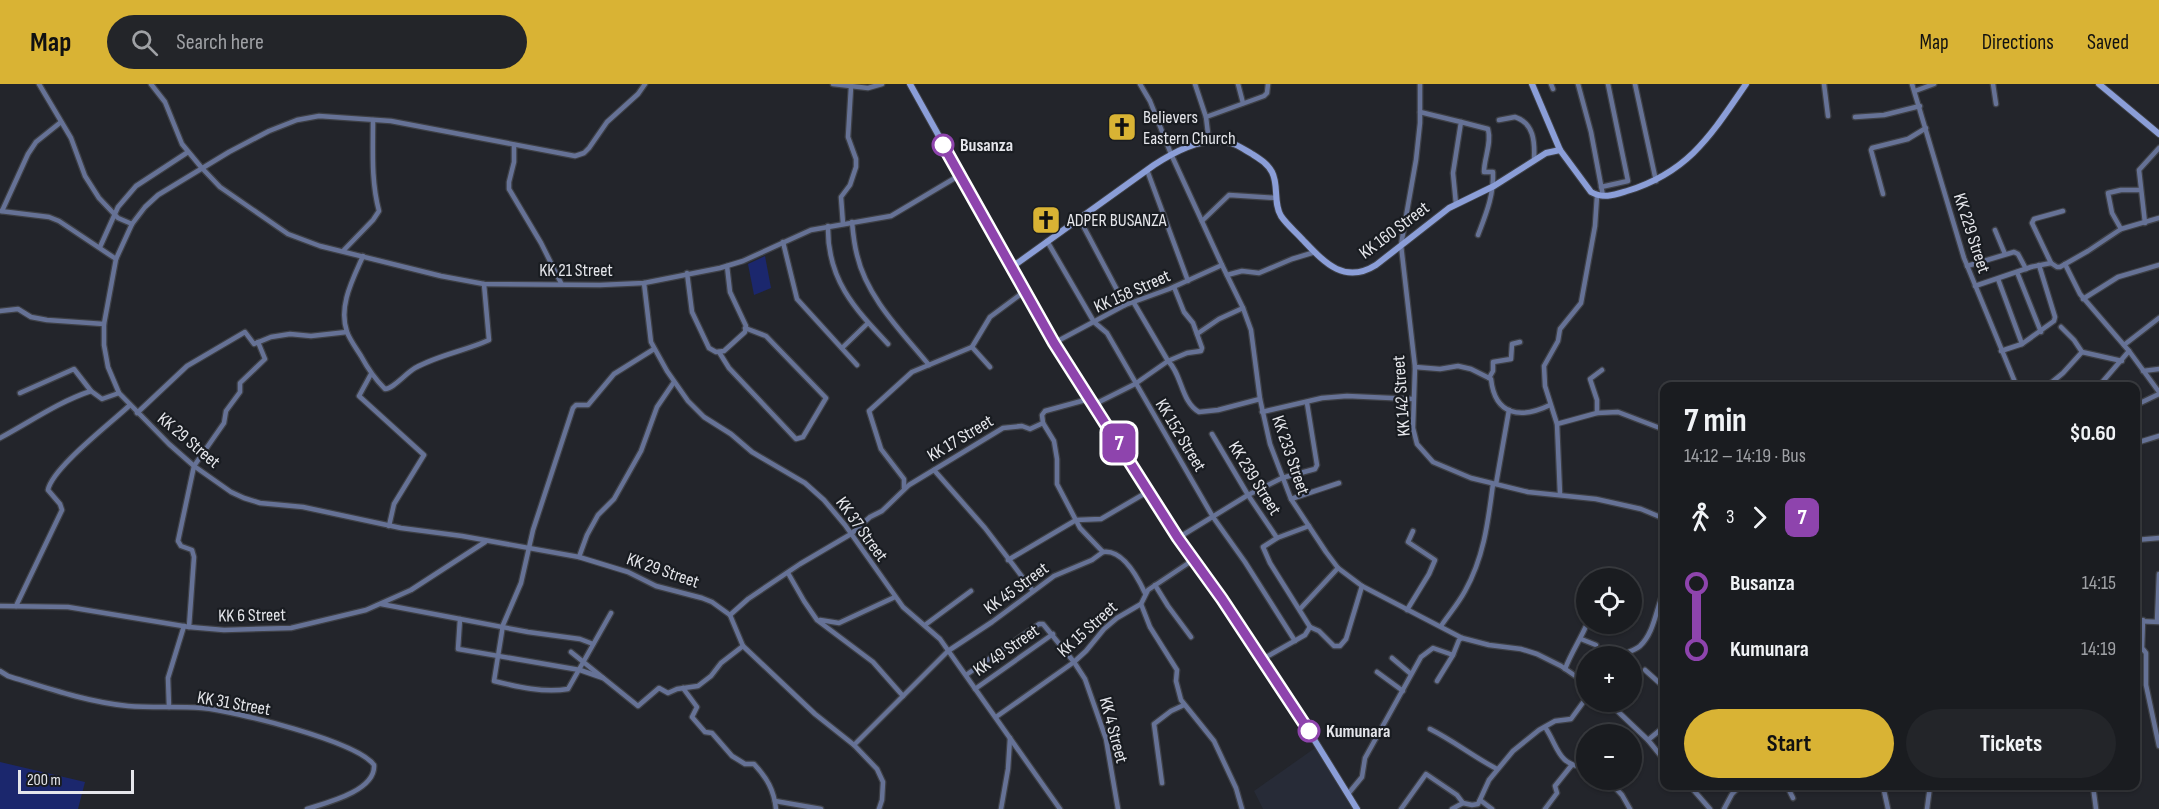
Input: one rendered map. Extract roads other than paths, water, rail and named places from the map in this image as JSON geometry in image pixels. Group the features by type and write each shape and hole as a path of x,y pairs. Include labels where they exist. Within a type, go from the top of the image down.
{"main road":[{"path":"910,84 1054,343 1178,538 1222,599 1305,724 1357,809"},
{"path":"1532,84 1560,150 1586,186 1600,196 1612,196 1656,181 1676,169 1698,148 1746,84"},
{"path":"2099,84 2159,134"},
{"name":"KK 160 Street","path":"1012,267 1171,154 1209,142 1231,143 1263,161 1274,176 1276,198 1283,218 1315,252 1339,270 1360,273 1376,265 1436,216 1494,186 1546,153 1560,150"}],"street":[{"path":"39,84 71,138 85,176 99,198 115,215 132,224"},
{"name":"KK 21 Street","path":"151,84 165,102 175,131 201,167 220,187 288,234 320,246 441,276 484,284 644,283 728,266 811,230 891,216 960,175"},
{"name":"KK 29 Street","path":"645,84 638,94 607,123 589,148 584,153 575,156 425,127 373,120 319,116 297,120 269,131 201,167 158,195 145,207 132,224 116,259 104,324 104,345 108,367 119,393 194,466 231,492 260,503 303,507 389,526 462,536 485,542 579,557 628,572 656,586 702,598 730,615"},
{"path":"833,84 868,88 882,84"},
{"name":"KK 233 Street","path":"1140,84 1150,101 1171,154 1244,308 1251,330 1262,412 1282,478 1291,499 1338,568 1362,586 1462,638 1537,654 1576,676"},
{"path":"1195,84 1206,117 1209,142"},
{"path":"1238,84 1244,104"},
{"path":"1206,117 1266,95 1268,84"},
{"name":"KK 142 Street","path":"1420,84 1420,112 1412,184 1401,245 1414,367 1413,428 1415,437 1428,458 1452,471 1527,492 1596,499 1641,509 1660,517"},
{"path":"1560,494 1557,424 1545,386 1544,366 1558,341 1560,329 1581,303 1601,187 1591,132 1578,84"},
{"path":"1601,187 1628,181 1608,84"},
{"path":"1635,84 1656,181"},
{"path":"1824,84 1828,116"},
{"name":"KK 229 Street","path":"1912,84 1967,266 2015,382"},
{"path":"1915,91 1934,84"},
{"path":"1993,84 1996,104"},
{"path":"843,224 841,197 850,185 856,167 856,159 848,137 851,87"},
{"path":"1855,117 1884,115 1920,106"},
{"path":"1420,112 1488,129 1490,134 1484,172 1493,172 1494,186 1492,198 1478,235"},
{"path":"1499,120 1515,117 1526,124 1535,140 1534,160"},
{"path":"343,251 378,214 372,179 373,120"},
{"path":"61,122 36,142 1,212 59,220 116,259"},
{"path":"1456,204 1453,173 1461,122"},
{"path":"1883,195 1870,150 1908,139 1926,128"},
{"path":"514,145 514,162 509,189 541,243 561,284"},
{"path":"2145,223 2139,168 2159,148"},
{"path":"100,248 118,207 136,186 188,152"},
{"path":"1148,170 1188,281"},
{"path":"2121,229 2112,213 2108,194 2121,190 2140,190"},
{"path":"1202,221 1230,195 1276,198"},
{"path":"2063,211 2034,219 2032,223 2051,263 2056,267 2065,264 2121,229 2159,218"},
{"path":"1079,218 1125,305"},
{"path":"852,222 857,255 876,300 928,365"},
{"path":"828,226 828,247 833,268 843,290 868,323 888,344"},
{"path":"1995,230 2005,255"},
{"name":"KK 152 Street","path":"1047,241 1094,322 1107,333 1213,517 1245,562 1294,641"},
{"path":"783,242 797,299 857,365"},
{"path":"1227,275 1242,271 1259,273 1315,252"},
{"path":"1967,266 2016,252 2026,269"},
{"path":"363,256 343,316 347,332 371,374 385,389 389,390 400,378 428,361 489,340 484,284"},
{"path":"1975,286 2051,263"},
{"path":"2065,264 2083,299 2129,351 2159,393 2140,403"},
{"name":"KK 158 Street","path":"1054,343 1125,305 1174,287 1222,265"},
{"path":"2001,351 2022,344 2054,321 2055,317 2039,265"},
{"path":"2083,299 2118,277 2159,265"},
{"path":"719,352 733,373 796,439 803,437 826,398 766,336 746,328 730,292 728,266"},
{"path":"2017,272 2041,332"},
{"path":"687,273 692,312 710,348 716,352 724,351 745,332 746,328"},
{"path":"1998,279 2022,344"},
{"name":"KK 37 Street","path":"644,283 650,336 654,349 688,401 704,417 731,434 752,452 816,491 851,534 895,597 910,614 940,639 1060,809"},
{"path":"1146,593 1134,573 1119,557 1103,552 1076,520 1057,484 1054,441 1043,423 1042,415 1046,411 1091,402 1135,384 1168,361 1201,350 1193,323 1184,312 1174,287"},
{"path":"904,488 904,479 881,449 868,412 912,372 972,347 990,317 1025,291"},
{"path":"1134,303 1197,411 1218,410 1260,399"},
{"path":"1197,334 1219,319 1244,308"},
{"path":"0,311 18,309 31,317 47,320 104,324"},
{"path":"2124,345 2159,318"},
{"path":"842,348 868,323"},
{"path":"2061,327 2082,352 2122,361"},
{"path":"137,413 187,366 242,333 247,332 254,344 271,337 290,334 311,336 347,332"},
{"path":"169,707 168,678 187,626 194,557 192,550 181,546 178,542 194,466 224,423 226,411 240,392 240,383 266,359 258,342"},
{"path":"1489,378 1493,372 1493,362 1511,359 1512,344 1520,342"},
{"path":"972,347 990,367"},
{"path":"611,613 568,689 556,691 516,687 494,681 503,625 521,583 529,549 574,406 588,405 614,374 654,349"},
{"path":"2103,382 2129,351"},
{"path":"2052,382 2064,373 2082,352"},
{"path":"1414,367 1440,369 1458,366 1471,369 1491,379 1492,391 1499,403 1509,410 1525,414 1550,405"},
{"path":"20,393 74,369 91,391 102,399 119,393"},
{"path":"2143,370 2159,369"},
{"path":"1598,413 1597,400 1590,379 1602,370"},
{"path":"371,374 359,396 424,455 394,504 389,526"},
{"path":"579,557 584,540 598,515 619,492 644,444 657,407 674,382"},
{"path":"0,438 61,402 91,391"},
{"path":"1262,412 1322,398 1347,396 1413,399"},
{"path":"1178,538 1248,495 1282,478 1317,467 1306,403"},
{"path":"16,606 62,510 62,506 48,490 54,477 130,405"},
{"path":"1441,626 1459,602 1477,565 1486,536 1509,410"},
{"path":"1557,424 1598,413 1626,414 1660,428"},
{"name":"KK 17 Street","path":"730,615 745,601 851,534 870,517 882,511 904,488 1003,428 1022,426 1030,429 1043,423"},
{"name":"KK 239 Street","path":"1212,434 1248,495 1277,538 1309,526"},
{"path":"2140,442 2159,436"},
{"path":"934,470 985,528 1033,591"},
{"path":"1291,499 1339,483"},
{"path":"1008,561 1076,520 1101,519 1149,491"},
{"path":"1407,609 1435,560 1408,542 1413,531"},
{"path":"1277,538 1264,545 1263,549 1310,627 1319,631 1334,646 1340,646 1347,636 1362,586"},
{"path":"2140,540 2159,538"},
{"name":"KK 6 Street","path":"0,606 68,606 224,630 291,628 366,610 411,591 485,542"},
{"name":"KK 45 Street","path":"854,745 948,651 1059,573 1092,560 1103,552"},
{"name":"KK 15 Street","path":"996,717 1074,662 1104,629 1141,604 1146,593 1155,585 1193,560"},
{"path":"1300,609 1338,568"},
{"path":"788,573 817,620 873,663 903,696"},
{"path":"2140,620 2158,622 2159,574"},
{"path":"1155,585 1191,637"},
{"path":"925,625 971,591"},
{"path":"817,620 839,623 895,597"},
{"path":"1640,646 1651,631 1660,600"},
{"path":"381,603 503,625 528,632 580,639 593,644"},
{"path":"1141,604 1150,627 1177,670 1179,694 1184,705 1214,741 1236,788 1242,809"},
{"path":"730,615 743,646 815,714 854,745 881,775 884,791 879,809"},
{"path":"460,619 458,649 580,670 603,678"},
{"path":"2143,620 2142,648 2146,653 2146,685 2154,732 2159,746"},
{"path":"966,675 1039,624 1043,624 1053,634"},
{"path":"1261,660 1305,635 1310,627"},
{"name":"KK 4 Street","path":"1053,634 1085,680 1106,739 1118,809"},
{"name":"KK 49 Street","path":"975,689 1053,634"},
{"path":"1565,669 1570,654 1583,634"},
{"path":"1437,681 1462,638"},
{"path":"1581,639 1596,645"},
{"path":"571,652 638,706 659,688 668,693 677,688 695,687 743,646"},
{"path":"1348,794 1362,777 1365,758 1421,657 1433,648 1453,655"},
{"path":"1392,658 1411,674"},
{"name":"KK 31 Street","path":"0,670 8,676 91,699 128,706 203,708 233,713 280,725 344,747 361,754 374,765 373,774 355,791 307,809"},
{"path":"1645,670 1660,684"},
{"path":"1377,672 1403,692"},
{"path":"684,688 697,707 692,715 697,723 705,732 712,734 732,756 746,764 754,764 770,783 777,809"},
{"path":"1162,783 1154,724 1171,711 1184,705"},
{"path":"1452,809 1463,803 1475,805 1497,769 1518,747 1555,721 1570,719 1576,711"},
{"path":"1619,712 1660,754"},
{"path":"1545,727 1556,751 1571,766 1576,767"},
{"path":"1430,729 1452,740 1473,756 1497,769"},
{"path":"1648,740 1660,730"},
{"path":"1001,809 1008,769 1010,738"},
{"path":"1545,809 1557,793 1555,786 1571,766"},
{"path":"1401,809 1427,773 1457,795 1463,803"},
{"path":"1617,790 1630,809"},
{"path":"1693,790 1710,809"},
{"path":"1724,809 1736,790"},
{"path":"1789,790 1793,798"},
{"path":"1884,790 1888,809"},
{"path":"1927,809 1929,790"},
{"path":"2094,790 2096,809"},
{"path":"1480,800 1492,809"},
{"path":"776,801 821,809"}],"place":[{"name":"Believers Eastern Church","path":"1122,127"},
{"name":"Busanza","path":"943,145"},
{"name":"ADPER BUSANZA","path":"1046,220"},
{"name":"Kumunara","path":"1309,731"}]}
